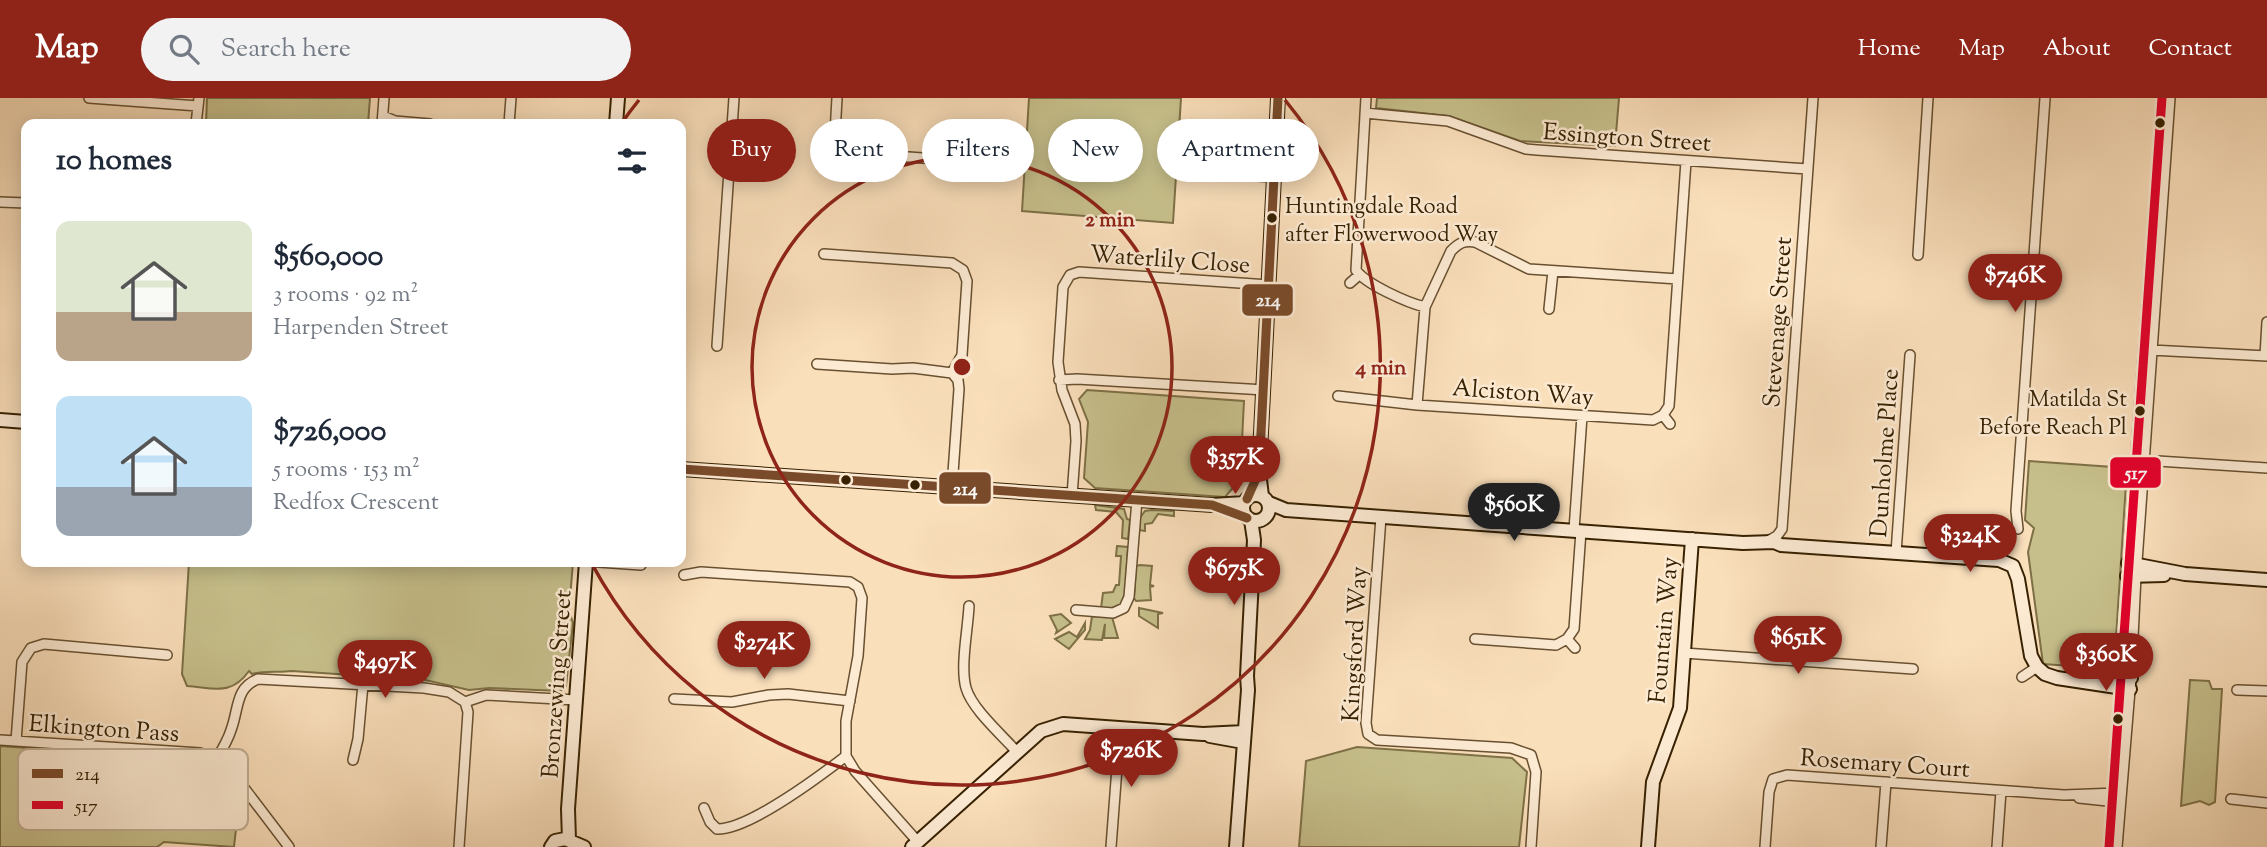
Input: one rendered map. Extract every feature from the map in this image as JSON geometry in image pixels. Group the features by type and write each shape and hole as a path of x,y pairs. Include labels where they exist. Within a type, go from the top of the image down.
{"street":[{"path":"89,98 198,102"},
{"path":"382,119 384,98"},
{"path":"509,119 511,98"},
{"path":"616,119 618,98"},
{"path":"717,346 734,98"},
{"path":"837,98 835,134 840,147 852,153 922,158"},
{"path":"1277,119 1278,98"},
{"path":"1366,98 1355,265 1359,275 1408,303 1424,307"},
{"name":"Stevenage Street","path":"1766,541 1777,536 1782,529 1812,98"},
{"path":"1918,255 1928,98"},
{"path":"2018,529 2016,511 2045,98"},
{"path":"2149,350 2162,98"},
{"path":"2109,847 2127,683 2132,570 2170,98"},
{"name":"Essington Street","path":"1365,113 1448,121 1526,149 1808,169"},
{"path":"1670,424 1663,415 1669,406 1686,161"},
{"path":"1256,519 1269,511 1259,472 1274,182"},
{"path":"0,202 21,203"},
{"path":"1417,405 1424,307 1451,251 1466,240 1529,269 1678,279"},
{"path":"824,254 952,263 963,270 967,281 962,355 952,373"},
{"name":"Waterlily Close","path":"1063,265 1070,275"},
{"path":"1549,309 1553,271"},
{"name":"Waterlily Close","path":"1072,496 1075,424 1059,380 1058,362 1063,287 1070,275 1079,272 1269,285"},
{"path":"1350,282 1359,275"},
{"path":"2149,350 2266,356 2267,322"},
{"name":"Dunholme Place","path":"1896,553 1910,355"},
{"path":"817,364 914,368 952,373 958,380 959,388 952,487"},
{"path":"1059,380 1265,390"},
{"name":"Alciston Way","path":"1338,396 1417,405 1582,416 1653,420 1663,415"},
{"path":"1475,639 1556,645 1567,639 1574,629 1582,416"},
{"path":"0,420 21,422"},
{"path":"2141,460 2267,468"},
{"path":"686,469 1212,505 1245,501 1254,495 1286,510"},
{"path":"1256,519 1243,511 1259,472"},
{"path":"1076,610 1113,613 1124,608 1129,597 1136,500"},
{"path":"1212,505 1256,519 1286,510 1743,543 1766,541 1781,545 1999,560 2013,566 2018,579 2031,656 2037,667 2045,674 2057,678 2127,683"},
{"name":"Kingsford Way","path":"1381,517 1366,723 1368,734 1377,740 1511,748 1534,753 1536,772 1531,847"},
{"path":"1236,847 1242,690 1247,676 1256,519"},
{"name":"Fountain Way","path":"1648,847 1654,782 1680,708 1692,539"},
{"path":"1743,543 1751,547 1775,548 1781,545"},
{"name":"Bronzewing Street","path":"567,844 586,567"},
{"path":"2132,570 2267,580"},
{"path":"684,575 701,572 850,582 859,587 862,598 859,645 846,721 846,756 915,845 1041,731 1051,726 1063,724 1240,737"},
{"path":"969,606 966,690 973,703 1017,752"},
{"path":"1567,639 1574,648"},
{"path":"16,741 22,662 31,648 44,644 167,655"},
{"path":"1684,653 1913,669"},
{"path":"2022,677 2037,667"},
{"path":"222,749 232,728 240,694 250,683 266,679 449,692 466,702 468,712 459,847"},
{"path":"353,760 358,739 363,684"},
{"path":"2237,691 2267,691"},
{"path":"674,699 732,702 788,694 850,701"},
{"path":"466,702 491,695 576,700"},
{"path":"1111,847 1120,728"},
{"path":"1228,847 1240,737"},
{"name":"Elkington Pass","path":"0,740 129,749"},
{"path":"704,808 710,822 717,829 727,830 771,807 846,756"},
{"name":"Rosemary Court","path":"1765,847 1769,792 1773,779 1787,775 2116,797"},
{"path":"1881,847 1886,782"},
{"name":"Elkington Pass","path":"248,791 287,846"},
{"path":"1997,847 2001,791"},
{"path":"2116,797 2118,847"},
{"path":"2231,800 2267,803"}],"shaded area":[{"path":"207,98 370,98 368,119 206,119"},
{"path":"1029,98 1181,98 1180,119 1157,119 1157,182 1176,182 1173,223 1022,211 1024,182 1034,182 1034,119 1028,119"},
{"path":"1377,98 1619,98 1615,146 1520,141 1449,116 1376,108"},
{"path":"1087,390 1244,401 1240,480 1225,497 1095,488 1084,478 1088,422 1079,399"},
{"path":"2029,461 2127,468 2114,669 2043,664 2028,552 2034,528 2025,520"},
{"path":"1095,505 1124,509 1127,519 1130,520 1128,539 1122,538 1123,520 1116,512 1096,510"},
{"path":"1145,511 1174,511 1174,516 1158,514 1152,523 1145,524 1145,531 1139,530 1139,519"},
{"path":"1117,546 1128,547 1125,598 1121,605 1101,608 1103,593 1113,592 1116,585 1119,585 1121,556 1116,556"},
{"path":"1136,566 1152,566 1150,585 1154,586 1150,587 1151,600 1136,601 1134,598"},
{"path":"189,567 573,567 569,611 573,623 566,686 561,691 489,688 469,690 425,680 292,671 252,674 249,671 236,684 214,689 187,686 182,674"},
{"path":"1139,608 1163,613 1158,614 1158,628 1139,616"},
{"path":"1061,614 1071,623 1056,633 1050,616"},
{"path":"1092,616 1112,617 1118,638 1104,638 1105,624 1102,640 1085,639 1090,630"},
{"path":"1085,623 1085,630 1069,649 1055,639 1069,632 1077,637"},
{"path":"2190,680 2209,681 2212,689 2222,689 2215,802 2209,805 2200,801 2181,806"},
{"path":"0,746 41,749 18,749 18,830 236,830 234,847 164,842 157,847 0,847"},
{"path":"1357,747 1512,758 1527,772 1519,847 1299,847 1306,761"}],"transit line":[{"name":"214","path":"1247,499 1259,472 1278,98"},
{"name":"517","path":"2109,847 2162,98"},
{"name":"214","path":"686,469 1212,505 1247,518"}],"place":[{"name":"Huntingdale Road after Flowerwood Way","path":"1272,218"},
{"name":"Matilda St Before Reach Pl","path":"2140,411"}]}
